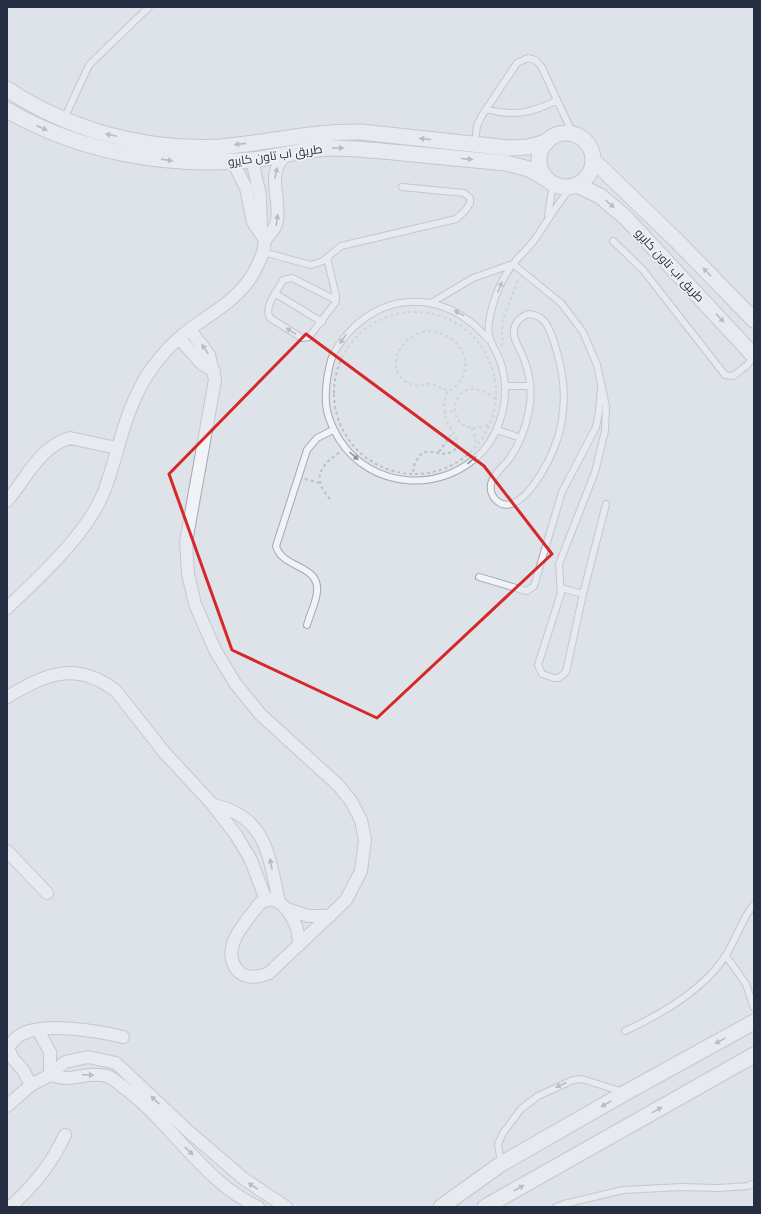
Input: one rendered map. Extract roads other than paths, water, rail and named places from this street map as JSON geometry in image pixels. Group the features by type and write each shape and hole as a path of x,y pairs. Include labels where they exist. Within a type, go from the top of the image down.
{"street":[{"name":"طريق اب تاون كايرو","path":"7,89 64,119 98,132 161,145 193,147 245,144 323,133 361,132 518,148 546,142"},
{"name":"طريق اب تاون كايرو","path":"7,110 48,130 94,147 172,161 233,162 316,149 350,148 506,163 529,169 550,182"},
{"path":"264,246 261,230 260,195 252,154 258,150 305,140 323,133"},
{"path":"558,134 573,134 585,141 590,146 593,160 590,172 582,182 574,186 559,186 550,182 541,170 539,158 546,142 558,134"},
{"path":"7,608 28,588 81,529 105,490 125,422 144,380 160,357 179,338 220,309 238,294 253,274 264,246 273,231 277,220 274,178 277,167 286,154"},
{"name":"طريق اب تاون كايرو","path":"593,160 748,309 754,320"},
{"path":"233,162 246,188 254,222 264,246"},
{"name":"طريق اب تاون كايرو","path":"574,186 600,196 625,217 754,357"},
{"path":"190,330 206,349 214,371 214,389 188,527 186,558 191,589 200,618 218,655 235,684 269,723 338,785 351,801 361,820 365,846 361,872 346,900 330,916 269,974 254,977 238,972 232,956 234,939 260,903 266,900 283,905 308,916 330,916"},
{"path":"179,338 202,364 214,371"},
{"path":"7,501 45,452 62,440 70,438 117,448"},
{"path":"7,697 46,676 55,674 80,674 100,680 116,692 164,752 213,804 250,858 266,900"},
{"path":"213,804 238,813 256,830 269,854 283,905 296,925 299,945"},
{"path":"7,850 47,893"},
{"path":"441,1207 501,1164 625,1093 754,1022"},
{"path":"31,1085 23,1070 7,1049 18,1036 28,1031 82,1029 123,1037"},
{"path":"38,1030 50,1052 50,1076"},
{"path":"470,1186 484,1207 754,1055"},
{"path":"7,1106 31,1085 50,1076 65,1062 88,1058 116,1063 188,1131 244,1179 286,1207"},
{"path":"108,1076 116,1063"},
{"path":"50,1076 65,1078 85,1074 108,1076 145,1103 177,1139 224,1185 249,1203 258,1207"},
{"path":"177,1139 188,1131"},
{"path":"10,1207 39,1178 53,1158 64,1135"}],"lane":[{"path":"64,119 89,65 149,7"},
{"path":"474,144 477,126 486,109 517,63 524,58 532,58 538,62 573,134"},
{"path":"486,109 505,114 525,113 542,108 557,100"},
{"path":"548,218 550,182"},
{"path":"488,338 489,321 502,280 513,264 529,247 548,218 574,186"},
{"path":"264,246 307,265 320,263 342,246 456,219 465,211 470,203 470,198 464,193 402,187"},
{"path":"613,241 643,270 725,375 733,376 746,366 754,357"},
{"path":"327,258 336,300 334,306 309,337 302,338 269,316 268,308 283,280 290,277 336,300"},
{"path":"513,264 561,303 573,316 591,348 601,382 606,412 602,445 589,492 560,564 562,588 538,664 542,674 554,678 563,676 566,672 583,594 606,504"},
{"path":"431,303 473,278 513,264"},
{"path":"276,294 322,322"},
{"path":"408,302 431,303 448,307 463,315 477,326 488,338 502,367 505,386 504,408 497,430 483,450 465,466 443,477 414,482 388,477 370,469 364,466 345,449 333,430 326,406 326,381 332,357 345,335 363,318 386,307 408,302"},
{"path":"528,314 535,314 542,318 546,323 561,364 564,387 562,423 550,457 535,483 518,501 513,504 501,504 493,496 490,485 496,474 510,457 521,438 529,407 530,386 526,364 514,337 513,330 516,322 521,317 528,314"},
{"path":"479,577 527,591 534,586 562,492 596,427 599,412 601,382"},
{"path":"505,386 530,386"},
{"path":"307,625 317,596 317,584 311,574 282,559 276,546 297,477 312,443 317,438 333,430"},
{"path":"497,430 521,438"},
{"path":"562,588 583,594"},
{"path":"625,1031 674,1004 702,983 726,956 754,904"},
{"path":"726,956 746,984 754,1008"},
{"path":"501,1164 498,1144 503,1133 520,1109 538,1096 573,1080 582,1079 625,1093"},
{"path":"556,1207 623,1190 682,1187 719,1188 748,1186 754,1183"}]}
